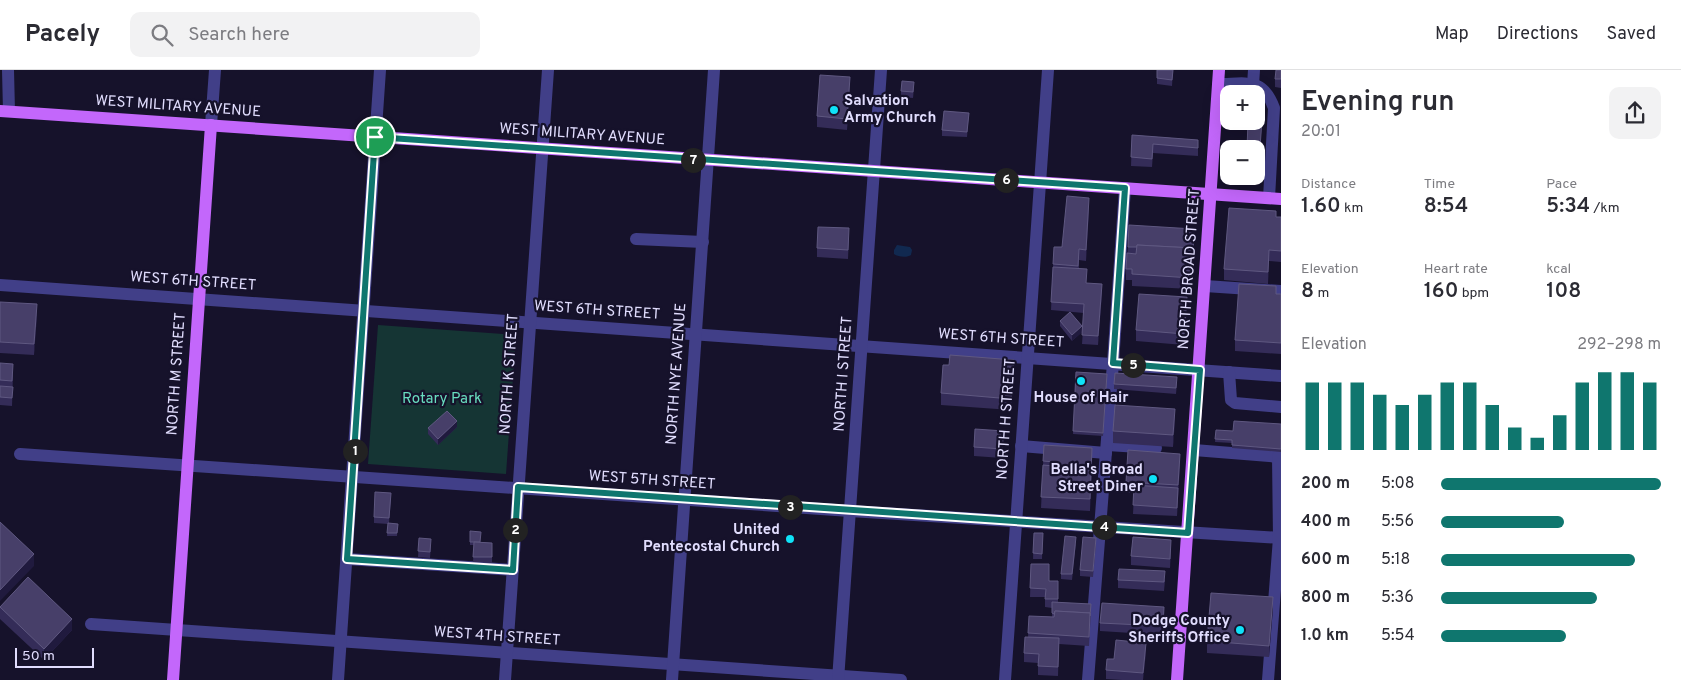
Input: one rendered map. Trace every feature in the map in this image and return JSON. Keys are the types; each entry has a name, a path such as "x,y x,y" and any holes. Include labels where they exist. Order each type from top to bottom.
{"main road":[{"name":"NORTH BROAD STREET","path":"1177,680 1200,370 1219,70"},
{"name":"WEST MILITARY AVENUE","path":"4,111 1275,199"},
{"name":"NORTH M STREET","path":"173,680 198,299 212,125"}],"street":[{"path":"4,111 8,70"},
{"name":"NORTH M STREET","path":"212,125 215,70"},
{"path":"338,680 365,310 380,70"},
{"name":"NORTH K STREET","path":"505,680 548,70"},
{"name":"NORTH NYE AVENUE","path":"672,680 714,70"},
{"name":"NORTH I STREET","path":"838,678 881,70"},
{"name":"NORTH H STREET","path":"1005,680 1048,70"},
{"path":"1218,84 1253,85 1254,70"},
{"path":"1265,90 1270,95 1274,108 1275,199"},
{"path":"1088,680 1125,188"},
{"path":"636,239 703,242"},
{"name":"WEST 6TH STREET","path":"0,285 1281,376"},
{"path":"1205,286 1281,291"},
{"path":"1229,372 1231,400 1235,403 1281,406"},
{"path":"1021,446 1106,449 1156,448"},
{"path":"1194,450 1280,457 1280,538 1268,680"},
{"name":"WEST 5TH STREET","path":"20,454 685,500 1280,538"},
{"path":"347,559 513,570"},
{"name":"WEST 4TH STREET","path":"91,624 673,664 838,678 902,680"}],"green space":[{"name":"Rotary Park","path":"378,325 516,335 506,474 368,464"}],"water":[{"path":"897,245 910,247 912,250 911,255 902,257 894,254"}],"building":[{"path":"1157,70 1173,70 1172,80 1157,78"},
{"path":"1276,70 1281,70 1281,79 1275,79"},
{"path":"820,75 850,77 847,119 817,116"},
{"path":"902,81 914,82 913,92 901,91"},
{"path":"944,111 969,113 967,132 942,130"},
{"path":"1248,130 1261,130 1261,140 1247,140"},
{"path":"1132,135 1198,140 1198,148 1153,144 1152,159 1131,157"},
{"path":"1067,196 1089,198 1086,250 1079,249 1078,266 1053,264 1054,247 1062,247"},
{"path":"1229,208 1276,211 1276,217 1281,217 1281,251 1269,250 1268,272 1224,269"},
{"path":"1129,225 1194,229 1193,251 1193,248 1137,245 1137,247 1128,247"},
{"path":"818,227 849,228 848,250 817,248"},
{"path":"1137,245 1193,248 1191,278 1132,274 1132,269 1126,269 1127,253 1136,254"},
{"path":"1053,267 1087,269 1086,283 1102,284 1098,336 1082,335 1084,304 1051,302"},
{"path":"1239,284 1276,286 1276,294 1281,294 1281,343 1235,340"},
{"path":"1139,294 1187,297 1184,334 1136,330"},
{"path":"0,302 37,304 34,344 0,342"},
{"path":"1070,312 1082,326 1072,335 1060,321"},
{"path":"950,355 1014,360 1011,399 941,393 943,365 949,365"},
{"path":"0,363 13,364 12,381 0,380"},
{"path":"1076,372 1107,374 1103,433 1073,431"},
{"path":"1115,373 1177,377 1176,388 1114,384"},
{"path":"0,386 13,387 12,398 0,397"},
{"path":"1115,405 1175,409 1173,435 1113,431"},
{"path":"447,411 457,421 438,439 428,428"},
{"path":"1234,421 1281,424 1281,449 1232,445 1232,440 1215,439 1216,430 1233,431"},
{"path":"975,429 1004,431 1002,449 974,447"},
{"path":"1044,445 1092,448 1090,499 1041,497 1043,465 1054,466 1054,462 1043,461"},
{"name":"Bella's Broad Street Diner","path":"1128,450 1180,454 1178,485 1126,482"},
{"path":"1134,485 1178,488 1177,508 1133,505"},
{"path":"375,492 391,493 389,518 374,517"},
{"path":"0,522 34,554 0,590"},
{"path":"388,523 398,524 397,533 387,533"},
{"path":"470,531 481,532 480,542 470,542"},
{"path":"1034,533 1043,533 1042,554 1033,553"},
{"path":"1065,536 1076,537 1072,574 1061,574"},
{"path":"1083,537 1096,538 1093,571 1080,570"},
{"path":"1133,537 1171,540 1170,559 1131,556"},
{"path":"419,538 431,539 430,552 418,551"},
{"path":"474,542 492,543 492,557 473,557"},
{"path":"1031,564 1049,564 1049,581 1058,581 1058,599 1045,599 1046,589 1030,588"},
{"path":"1119,569 1165,571 1164,582 1118,580"},
{"path":"28,577 72,619 44,649 0,607"},
{"name":"Dodge County Sheriffs Office","path":"1211,593 1273,597 1269,646 1207,641"},
{"path":"1052,602 1091,604 1090,616 1090,613 1055,611 1054,614 1052,613"},
{"path":"1102,603 1164,607 1163,626 1100,623"},
{"path":"1055,611 1090,613 1089,637 1028,633 1029,616 1054,617"},
{"path":"1025,637 1059,638 1058,667 1038,666 1039,654 1024,653"},
{"path":"1116,640 1146,643 1143,673 1106,670 1107,659 1114,659"}],"place":[{"name":"Salvation Army Church","path":"834,110"},
{"name":"House of Hair","path":"1081,381"},
{"name":"Bella's Broad Street Diner","path":"1153,479"},
{"name":"United Pentecostal Church","path":"790,539"},
{"name":"Dodge County Sheriffs Office","path":"1240,630"}],"route":[{"path":"375,137 1125,188 1113,363 1200,370 1188,533 518,487 513,570 347,559 375,137"}]}
